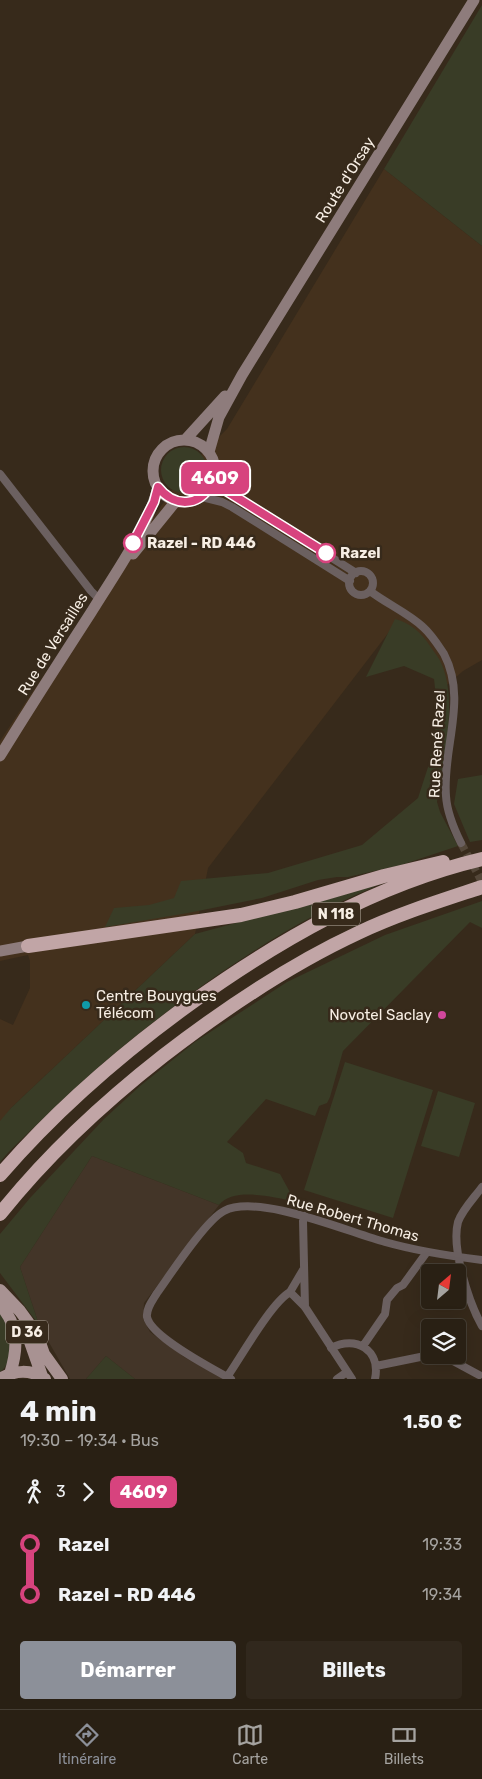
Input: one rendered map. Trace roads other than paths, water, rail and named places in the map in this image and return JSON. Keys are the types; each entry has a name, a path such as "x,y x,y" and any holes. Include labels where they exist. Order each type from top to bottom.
{"highway":[{"path":"26,947 86,936 151,929 241,915 295,902 384,876 459,858 480,860"},
{"name":"N 118","path":"0,1175 54,1118 119,1059 238,970 295,935 371,897 425,876 480,860"},
{"name":"N 118","path":"0,1214 42,1166 104,1106 180,1043 252,991 358,933 422,906 482,887"}],"main road":[{"name":"Route d'Orsay","path":"209,452 219,417 242,375 474,0"},
{"name":"Route d'Orsay","path":"185,440 242,375"},
{"path":"185,440 202,446 209,452 214,464 214,478 208,492 202,497 186,502 176,501 169,498 158,487 153,471 157,456 169,444 185,440"},
{"name":"Rue de Versailles","path":"0,756 115,574 148,515 158,487"},
{"name":"Rue de Versailles","path":"115,574 176,501"},
{"path":"0,951 26,947"},
{"path":"1,1291 28,1322 38,1337 44,1354 62,1379"},
{"name":"D 36","path":"1,1291 24,1326 44,1378"},
{"name":"D 36","path":"0,1305 10,1317 16,1335 15,1360 5,1376"},
{"path":"5,1376 26,1372 44,1378"}],"street":[{"path":"0,474 99,599"},
{"path":"214,478 228,492 356,573 365,572 371,576 373,584 370,591"},
{"name":"Rue René Razel","path":"202,497 222,502 232,507 350,581 352,590 356,594 370,591 423,627 438,644 448,664 454,683 455,700 445,780 447,805 461,843"},
{"path":"350,581 356,573"},
{"path":"482,1187 459,1220 457,1230 458,1257 467,1290 482,1326"},
{"name":"Rue Robert Thomas","path":"229,1378 186,1354 160,1334 150,1323 147,1311 168,1278 205,1229 224,1210 246,1207 268,1209 304,1216 384,1242 426,1252 482,1260"},
{"path":"304,1216 303,1270 305,1307"},
{"path":"363,1346 385,1314 387,1300 397,1288 403,1285 426,1252"},
{"path":"229,1378 274,1308 290,1292 303,1270"},
{"path":"290,1292 305,1307 350,1376 337,1379"},
{"path":"331,1348 340,1343 349,1342 363,1346 374,1359 376,1366 375,1379"},
{"path":"376,1366 421,1357"},
{"path":"460,1364 479,1374"}],"tunnel":[{"path":"461,843 482,882"}],"place":[{"name":"Razel - RD 446","path":"133,543"},
{"name":"Razel","path":"326,553"},
{"name":"Centre Bouygues Télécom","path":"86,1005"},
{"name":"Novotel Saclay","path":"442,1015"}]}
